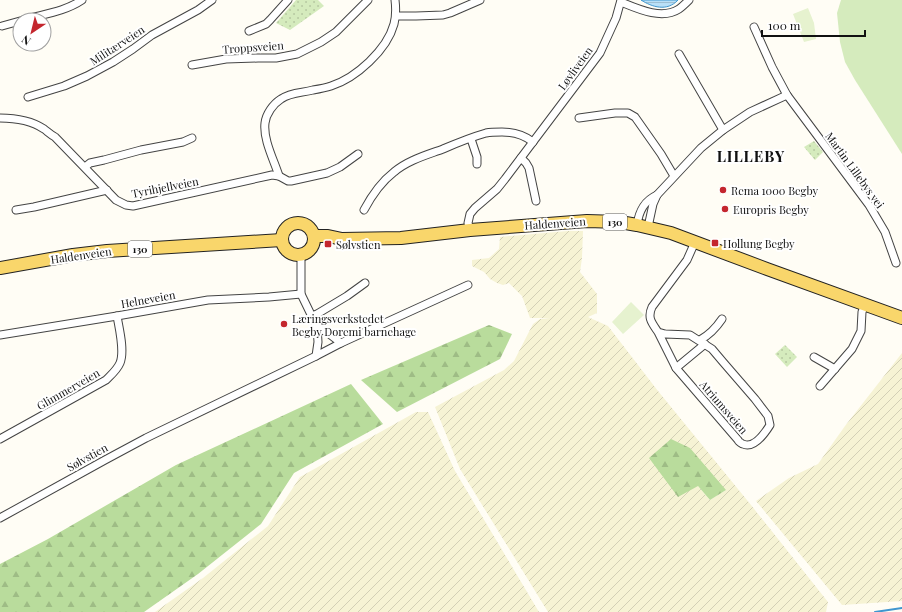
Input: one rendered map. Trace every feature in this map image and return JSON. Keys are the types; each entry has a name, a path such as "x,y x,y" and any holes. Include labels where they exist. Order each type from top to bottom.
{"main road":[{"name":"Haldenveien","path":"314,236 328,236 342,239 401,238 470,230 587,221 620,222 670,233 902,318"},
{"path":"300,223 306,225 314,236 314,242 311,248 301,255 290,253 283,245 282,240 285,230 294,224 300,223"},
{"name":"Haldenveien","path":"0,268 73,255 107,251 282,240"}],"street":[{"path":"52,13 72,6 82,0"},
{"name":"Militærveien","path":"28,97 64,86 87,76 113,62 134,49 152,35 198,10 212,0"},
{"path":"249,31 266,24 288,0"},
{"name":"Troppsveien","path":"192,66 226,59 276,58 297,54 322,42 336,32 368,0"},
{"path":"280,176 265,137 265,122 271,108 288,95 332,86 358,71 386,43 392,31 396,16 395,0"},
{"path":"396,16 450,13 480,0"},
{"path":"621,1 637,9 663,14 678,9 689,0"},
{"name":"Løvliveien","path":"470,230 468,223 470,214 497,189 600,53 616,18 621,1"},
{"path":"2,26 12,23"},
{"name":"Martin Lillebys vei","path":"754,27 772,67 787,95 869,205 885,232 896,261 902,255"},
{"path":"679,54 723,130"},
{"path":"643,226 657,195 701,148 723,130 750,112 787,95"},
{"path":"579,118 615,113 628,114 635,117 661,154 674,176"},
{"name":"Tyrihjellveien","path":"0,118 28,122 43,128 55,137 116,200 126,205 133,206 272,175 280,176 291,181 326,173 340,167 358,154"},
{"path":"364,210 381,183 394,171 416,159 488,133 503,132 521,135 533,142"},
{"path":"85,167 90,163 141,150 182,142 192,138"},
{"path":"470,139 477,157 477,164"},
{"path":"521,158 529,168 536,201"},
{"path":"16,210 54,203 107,190"},
{"path":"643,226 639,214 649,198 657,195"},
{"name":"Atriumsveien","path":"658,332 665,334 690,335 712,349 768,416 770,425 759,440 748,445 743,444 738,440 676,368 650,319 652,307 687,260 695,242"},
{"path":"301,255 301,294 317,327 318,342 316,356"},
{"path":"312,316 347,296 365,283"},
{"name":"Sølvstien","path":"0,518 146,438 341,343 468,285"},
{"name":"Helneveien","path":"0,334 208,300 301,294"},
{"path":"820,386 852,349 861,331 862,312 865,304"},
{"name":"Glimmerveien","path":"0,439 106,380 120,363 121,340 117,316"},
{"path":"676,368 717,327 722,319"},
{"path":"317,327 341,343"},
{"path":"814,357 835,369"}],"shaded area":[{"path":"583,231 580,272 597,294 597,313 588,317 608,326 658,391 828,602 826,612 548,612 460,469 435,407 504,370 514,361 533,324 540,319 550,318 530,318 522,296 509,283 503,285 497,283 490,279 484,272 472,266 472,260 489,258 499,249 500,237","holes":["698,486 726,490 710,500"]},
{"path":"902,353 902,601 842,605 756,501 789,478 818,464 845,426"},
{"path":"416,412 428,412 455,471 539,612 155,612 203,578 268,526 300,477"}],"green space":[{"path":"296,0 318,0 324,6 290,30 276,23"},
{"path":"841,0 902,0 902,154 845,62 840,42 837,13"},
{"path":"808,8 814,23 816,39 804,42 793,14"},
{"path":"814,141 823,152 815,160 804,147"},
{"path":"631,302 644,315 623,334 612,322"},
{"path":"489,325 512,334 500,359 397,412 361,380"},
{"path":"785,345 797,357 787,367 775,354"},
{"path":"351,384 383,424 294,473 261,524 198,574 144,612 0,612 0,564 48,539 176,465"},
{"path":"671,439 690,448 726,490 710,500 698,486 678,497 649,458"}],"water":[{"path":"641,0 678,0 669,6 660,7 650,5"}],"waterway":[{"path":"875,612 902,608"}],"place":[{"name":"Rema 1000 Begby","path":"723,190"},
{"name":"Europris Begby","path":"725,209"},
{"name":"Hollung Begby","path":"715,243"},
{"name":"Sølvstien","path":"328,244"},
{"name":"Læringsverkstedet Begby Doremi barnehage","path":"284,324"}],"district":[{"name":"LILLEBY","path":"751,156"}]}
